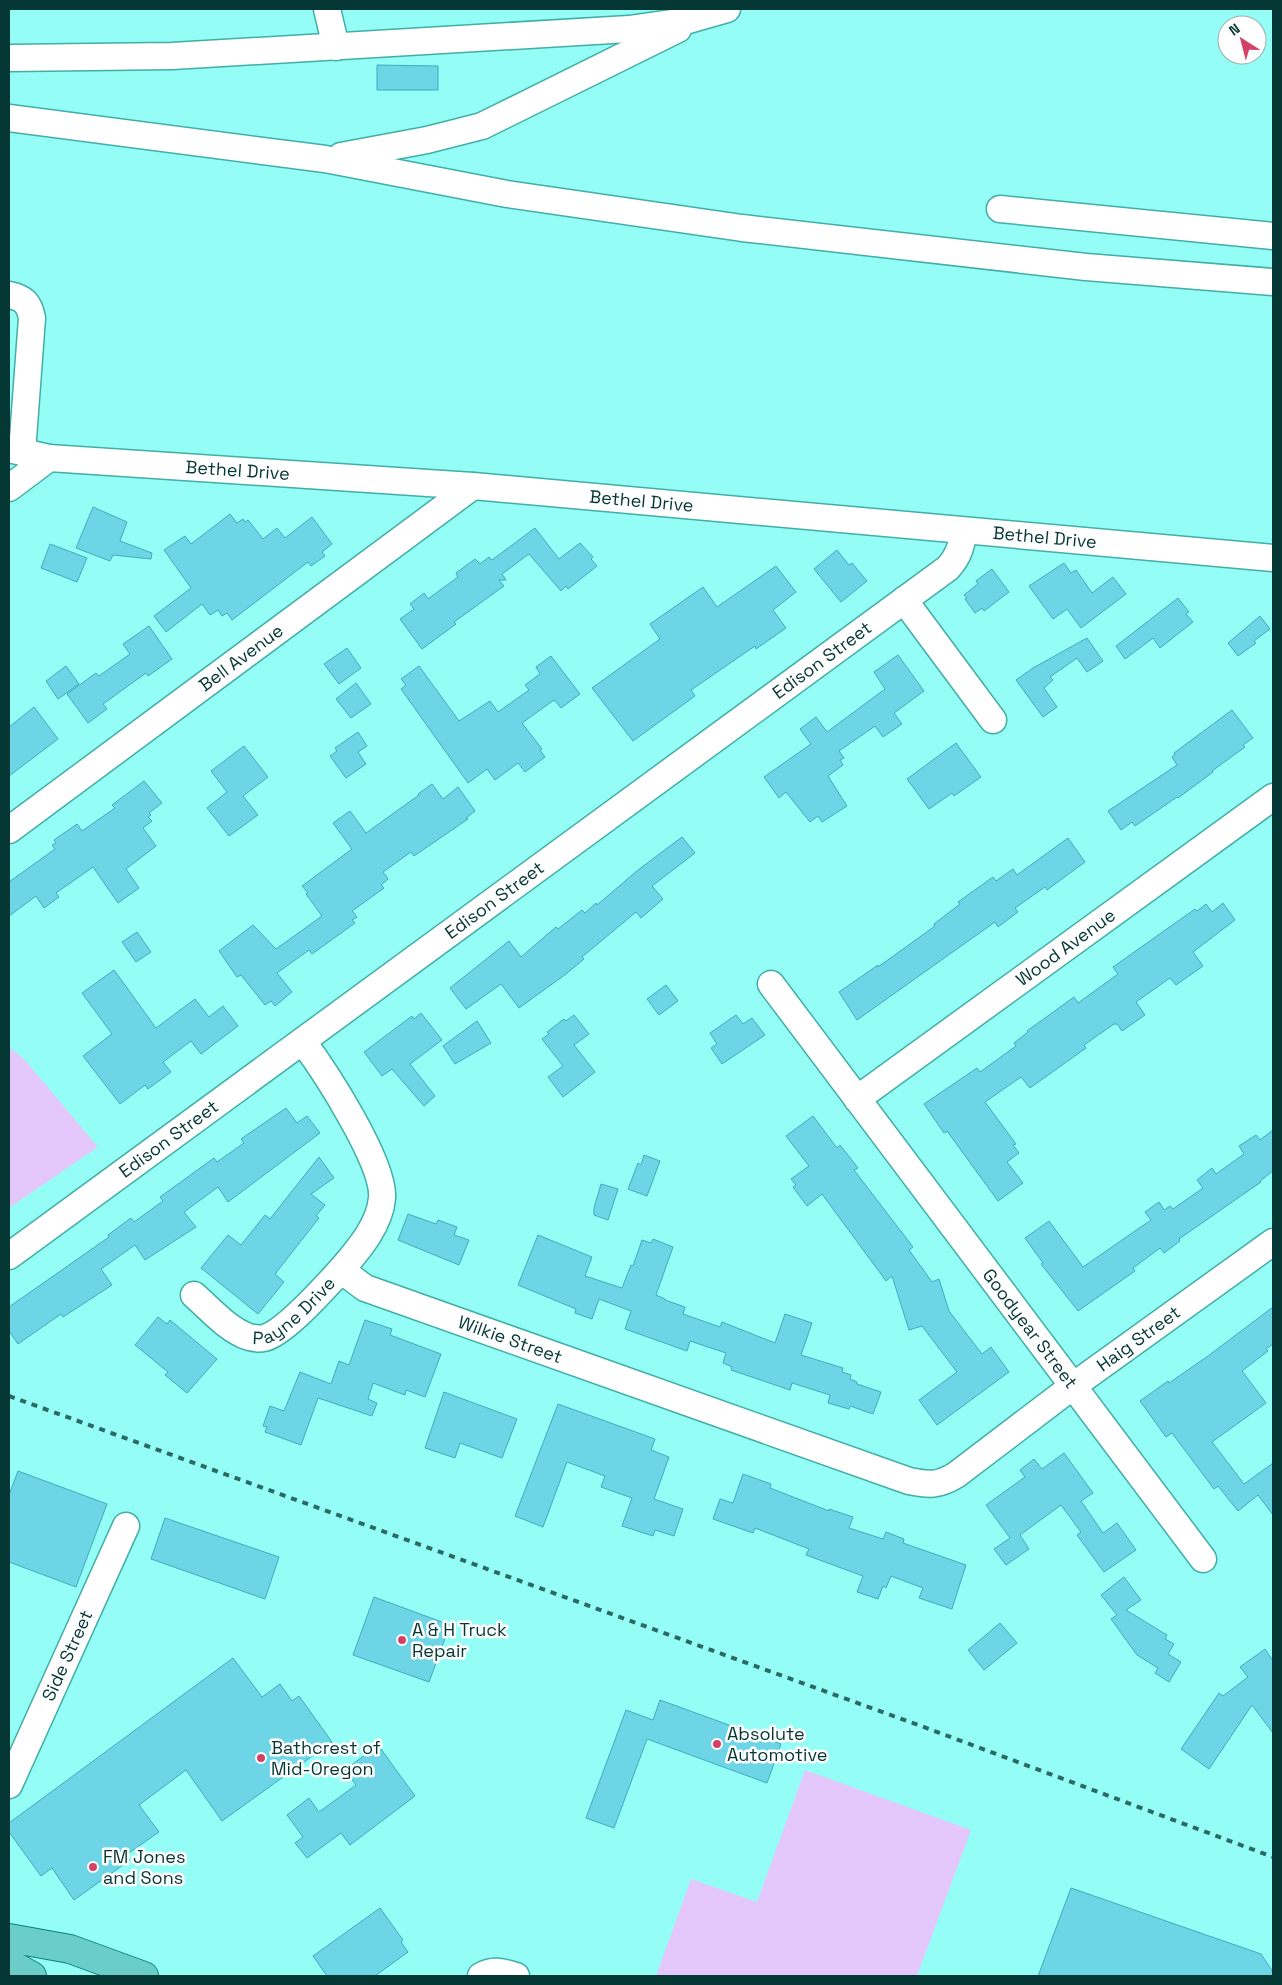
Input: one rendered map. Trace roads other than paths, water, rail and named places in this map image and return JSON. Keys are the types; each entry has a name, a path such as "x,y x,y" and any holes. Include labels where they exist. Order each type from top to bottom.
{"main road":[{"path":"9,1938 70,1949 144,1976"},
{"path":"9,1963 32,1976"}],"street":[{"path":"327,9 336,47"},
{"path":"9,58 172,56 629,29 685,21 718,12"},
{"path":"325,159 427,140 482,126 718,12"},
{"path":"9,118 325,159 507,194 742,228 1086,267 1273,282"},
{"path":"1000,209 1273,236"},
{"path":"9,295 26,300 32,318 16,451"},
{"name":"Bethel Drive","path":"16,451 49,458 473,486 1273,558"},
{"path":"9,488 49,458"},
{"name":"Bell Avenue","path":"9,830 473,486"},
{"name":"Edison Street","path":"9,1256 948,568 957,559 964,531"},
{"path":"904,600 994,720"},
{"name":"Wood Avenue","path":"857,1099 1273,797"},
{"name":"Goodyear Street","path":"771,984 1203,1559"},
{"path":"303,1042 320,1064 361,1135 372,1161 382,1196 381,1208 371,1230 341,1270"},
{"name":"Haig Street","path":"930,1485 946,1481 956,1475 1073,1386 1273,1242"},
{"name":"Payne Drive","path":"194,1295 232,1328 248,1336 263,1339 280,1330 307,1306 341,1270"},
{"name":"Wilkie Street","path":"341,1270 365,1288 909,1481 930,1485"},
{"name":"Side Street","path":"9,1784 126,1526"},
{"path":"481,1976 495,1971 516,1976"}],"railway":[{"path":"9,1396 921,1726 1273,1857"}],"place":[{"name":"A & H Truck Repair","path":"402,1640"},
{"name":"Absolute Automotive","path":"717,1744"},
{"name":"Bathcrest of Mid-Oregon","path":"261,1758"},
{"name":"FM Jones and Sons","path":"93,1867"}]}
